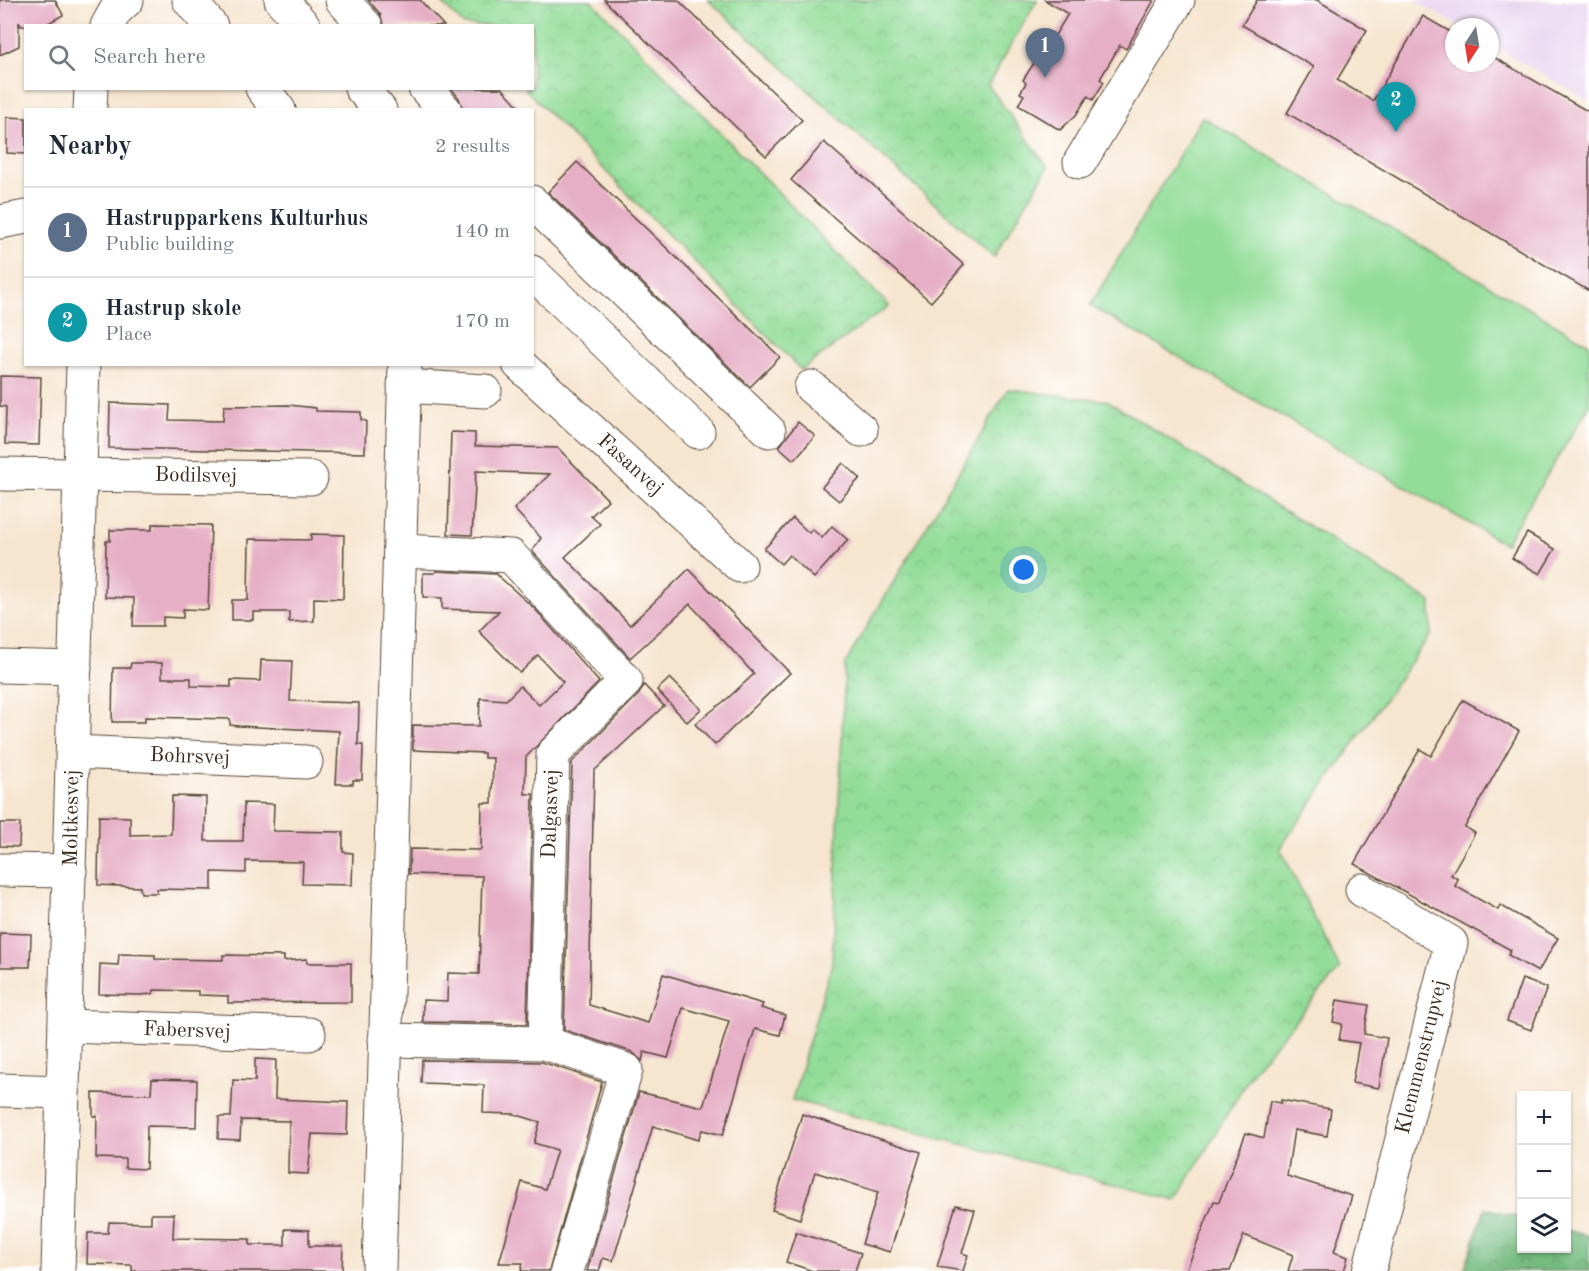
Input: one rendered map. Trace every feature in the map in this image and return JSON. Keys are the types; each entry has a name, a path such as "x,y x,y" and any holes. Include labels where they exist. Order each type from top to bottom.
{"street":[{"path":"108,24 116,10 127,0"},
{"path":"189,0 209,24"},
{"path":"281,0 302,24"},
{"path":"342,0 364,24"},
{"path":"1080,162 1178,0"},
{"path":"90,108 91,90"},
{"path":"264,90 277,108"},
{"path":"363,90 378,108"},
{"path":"427,90 443,108"},
{"path":"534,204 769,431"},
{"path":"0,222 24,217"},
{"path":"534,274 698,432"},
{"name":"Moltkesvej","path":"58,1271 83,366"},
{"name":"Fasanvej","path":"521,366 740,566"},
{"path":"379,1271 401,550 404,375 485,391"},
{"path":"811,387 861,430"},
{"name":"Bodilsvej","path":"0,474 311,478"},
{"name":"Dalgasvej","path":"401,550 510,556 626,681 553,754 545,1043"},
{"path":"0,666 75,668"},
{"name":"Bohrsvej","path":"73,752 306,762"},
{"path":"0,870 70,871"},
{"name":"Klemmenstrupvej","path":"1362,891 1451,943 1369,1271"},
{"name":"Fabersvej","path":"65,1026 309,1034"},
{"path":"385,1040 545,1043 626,1070 567,1271"},
{"path":"0,1090 63,1092"}],"shaded area":[{"path":"1414,0 1589,1 1589,101 1499,49 1499,18 1445,18"}],"green space":[{"path":"439,0 591,0 889,306 801,370 526,90 534,90 534,24 463,24"},
{"path":"708,0 1037,0 988,85 1048,167 994,257"},
{"path":"1202,117 1589,344 1589,406 1505,544 1090,306"},
{"path":"1008,389 1108,401 1431,602 1431,634 1280,848 1340,969 1254,1069 1176,1200 792,1100 832,963 845,664"},
{"path":"1485,1208 1517,1217 1517,1253 1571,1253 1571,1231 1589,1236 1589,1271 1464,1271"}],"building":[{"path":"0,0 55,0 63,15 47,24 21,26 19,22 19,46 0,55"},
{"path":"368,0 420,0 442,24 383,24 380,14"},
{"path":"604,0 678,0 802,120 766,156"},
{"path":"1045,0 1154,0 1126,49 1120,45 1100,79 1104,82 1093,100 1088,96 1076,115 1060,130 1018,105 1024,95 1020,93 1026,83 1023,80 1034,63 1037,65 1068,14"},
{"path":"1257,0 1317,0 1367,30 1337,80 1373,101 1423,16 1445,29 1445,72 1499,72 1499,60 1589,112 1589,291 1287,113 1314,67 1242,25"},
{"path":"453,90 504,90 520,108 462,108 459,98"},
{"path":"7,117 24,118 24,154 7,153"},
{"path":"824,142 964,265 931,302 791,180"},
{"path":"577,162 780,357 750,387 548,192"},
{"path":"0,376 41,377 39,445 5,444 6,407 0,406"},
{"path":"110,403 170,405 169,420 223,421 224,406 288,405 316,408 316,411 361,412 361,420 366,421 365,453 109,448"},
{"path":"798,422 815,436 794,460 779,447"},
{"path":"451,432 475,433 475,446 558,448 608,500 591,516 600,524 565,557 630,625 689,569 790,673 715,745 695,724 754,674 690,604 630,658 532,551 541,538 514,509 550,474 476,471 472,535 448,534"},
{"path":"843,463 860,478 839,501 822,487"},
{"path":"793,518 809,533 812,529 822,538 832,526 848,540 814,578 789,555 781,564 764,549"},
{"path":"152,524 211,525 208,610 183,609 183,618 163,617 163,626 133,626 134,598 105,597 106,541 110,541 110,530 152,530"},
{"path":"1527,533 1555,549 1540,574 1512,558"},
{"path":"311,534 344,535 343,599 314,598 314,621 289,622 289,612 253,612 253,620 232,620 232,600 248,600 249,539 311,540"},
{"path":"436,571 496,574 534,608 599,682 526,757 525,794 533,794 527,1024 423,1022 423,1000 447,1001 448,973 479,974 482,876 409,874 410,849 481,850 482,803 492,803 493,758 484,758 484,753 413,750 413,725 479,726 480,698 506,700 520,686 539,705 563,682 538,655 520,673 479,631 499,611 442,609 442,598 423,597 423,573 435,573"},
{"path":"261,660 292,661 290,701 359,703 358,745 363,745 362,780 353,780 353,784 336,784 339,731 239,726 230,725 230,719 145,717 145,722 112,722 113,668 130,668 131,663 162,663 162,678 191,678 191,686 231,687 231,680 260,681"},
{"path":"670,678 701,709 687,722 657,690"},
{"path":"644,685 664,706 594,771 589,1005 648,1023 663,974 763,1004 761,1008 785,1015 780,1035 755,1029 723,1135 702,1130 698,1140 653,1126 613,1261 603,1258 599,1271 587,1271 639,1092 703,1107 729,1021 683,1008 668,1058 644,1052 642,1061 632,1052 564,1030 572,762 639,694"},
{"path":"1463,700 1519,731 1465,827 1475,833 1451,875 1458,879 1455,886 1498,910 1500,905 1558,938 1538,972 1508,955 1511,950 1354,864 1420,749 1431,756"},
{"path":"172,796 206,797 205,841 243,841 244,803 274,804 273,831 343,832 343,852 353,853 352,885 302,884 303,862 246,861 246,873 212,872 212,890 157,889 157,893 141,893 140,887 98,885 99,816 130,817 130,835 171,834"},
{"path":"0,823 20,823 19,847 0,846"},
{"path":"0,933 31,934 30,967 0,967"},
{"path":"119,954 155,955 155,959 223,960 223,955 284,956 284,961 307,959 307,963 351,963 351,1002 228,1003 228,996 198,995 198,991 154,990 153,994 140,995 99,994 100,964 118,965"},
{"path":"1522,979 1547,988 1531,1030 1507,1021"},
{"path":"1337,1000 1369,1005 1364,1034 1387,1038 1379,1088 1352,1083 1359,1043 1339,1040 1342,1024 1333,1022"},
{"path":"255,1059 276,1060 275,1099 348,1102 347,1135 312,1134 308,1174 288,1173 289,1121 241,1120 240,1140 218,1139 219,1117 231,1117 233,1080 255,1081"},
{"path":"422,1060 542,1062 602,1082 549,1271 521,1271 523,1263 499,1263 522,1182 545,1189 557,1150 534,1143 540,1122 514,1114 483,1113 484,1085 421,1083"},
{"path":"152,1079 197,1080 196,1127 147,1126 146,1169 125,1168 125,1159 96,1158 97,1116 93,1116 93,1093 151,1094"},
{"path":"1281,1100 1331,1109 1327,1136 1294,1130 1287,1176 1352,1196 1334,1252 1348,1257 1344,1271 1288,1271 1293,1255 1244,1235 1230,1271 1186,1271 1214,1201 1219,1202 1246,1133 1264,1138 1270,1101 1281,1103"},
{"path":"802,1114 921,1152 890,1252 862,1244 878,1192 815,1172 800,1219 772,1210"},
{"path":"956,1205 975,1210 962,1253 968,1255 963,1271 937,1267"},
{"path":"151,1214 174,1214 173,1238 250,1239 250,1245 285,1245 285,1229 309,1230 309,1246 343,1246 342,1271 132,1271 132,1265 87,1264 88,1233 108,1233 109,1222 151,1223"},
{"path":"796,1232 861,1253 855,1271 813,1271 786,1262"}],"place":[{"name":"Hastrupparkens Kulturhus","path":"1045,78"},
{"name":"Hastrup skole","path":"1396,132"}]}
